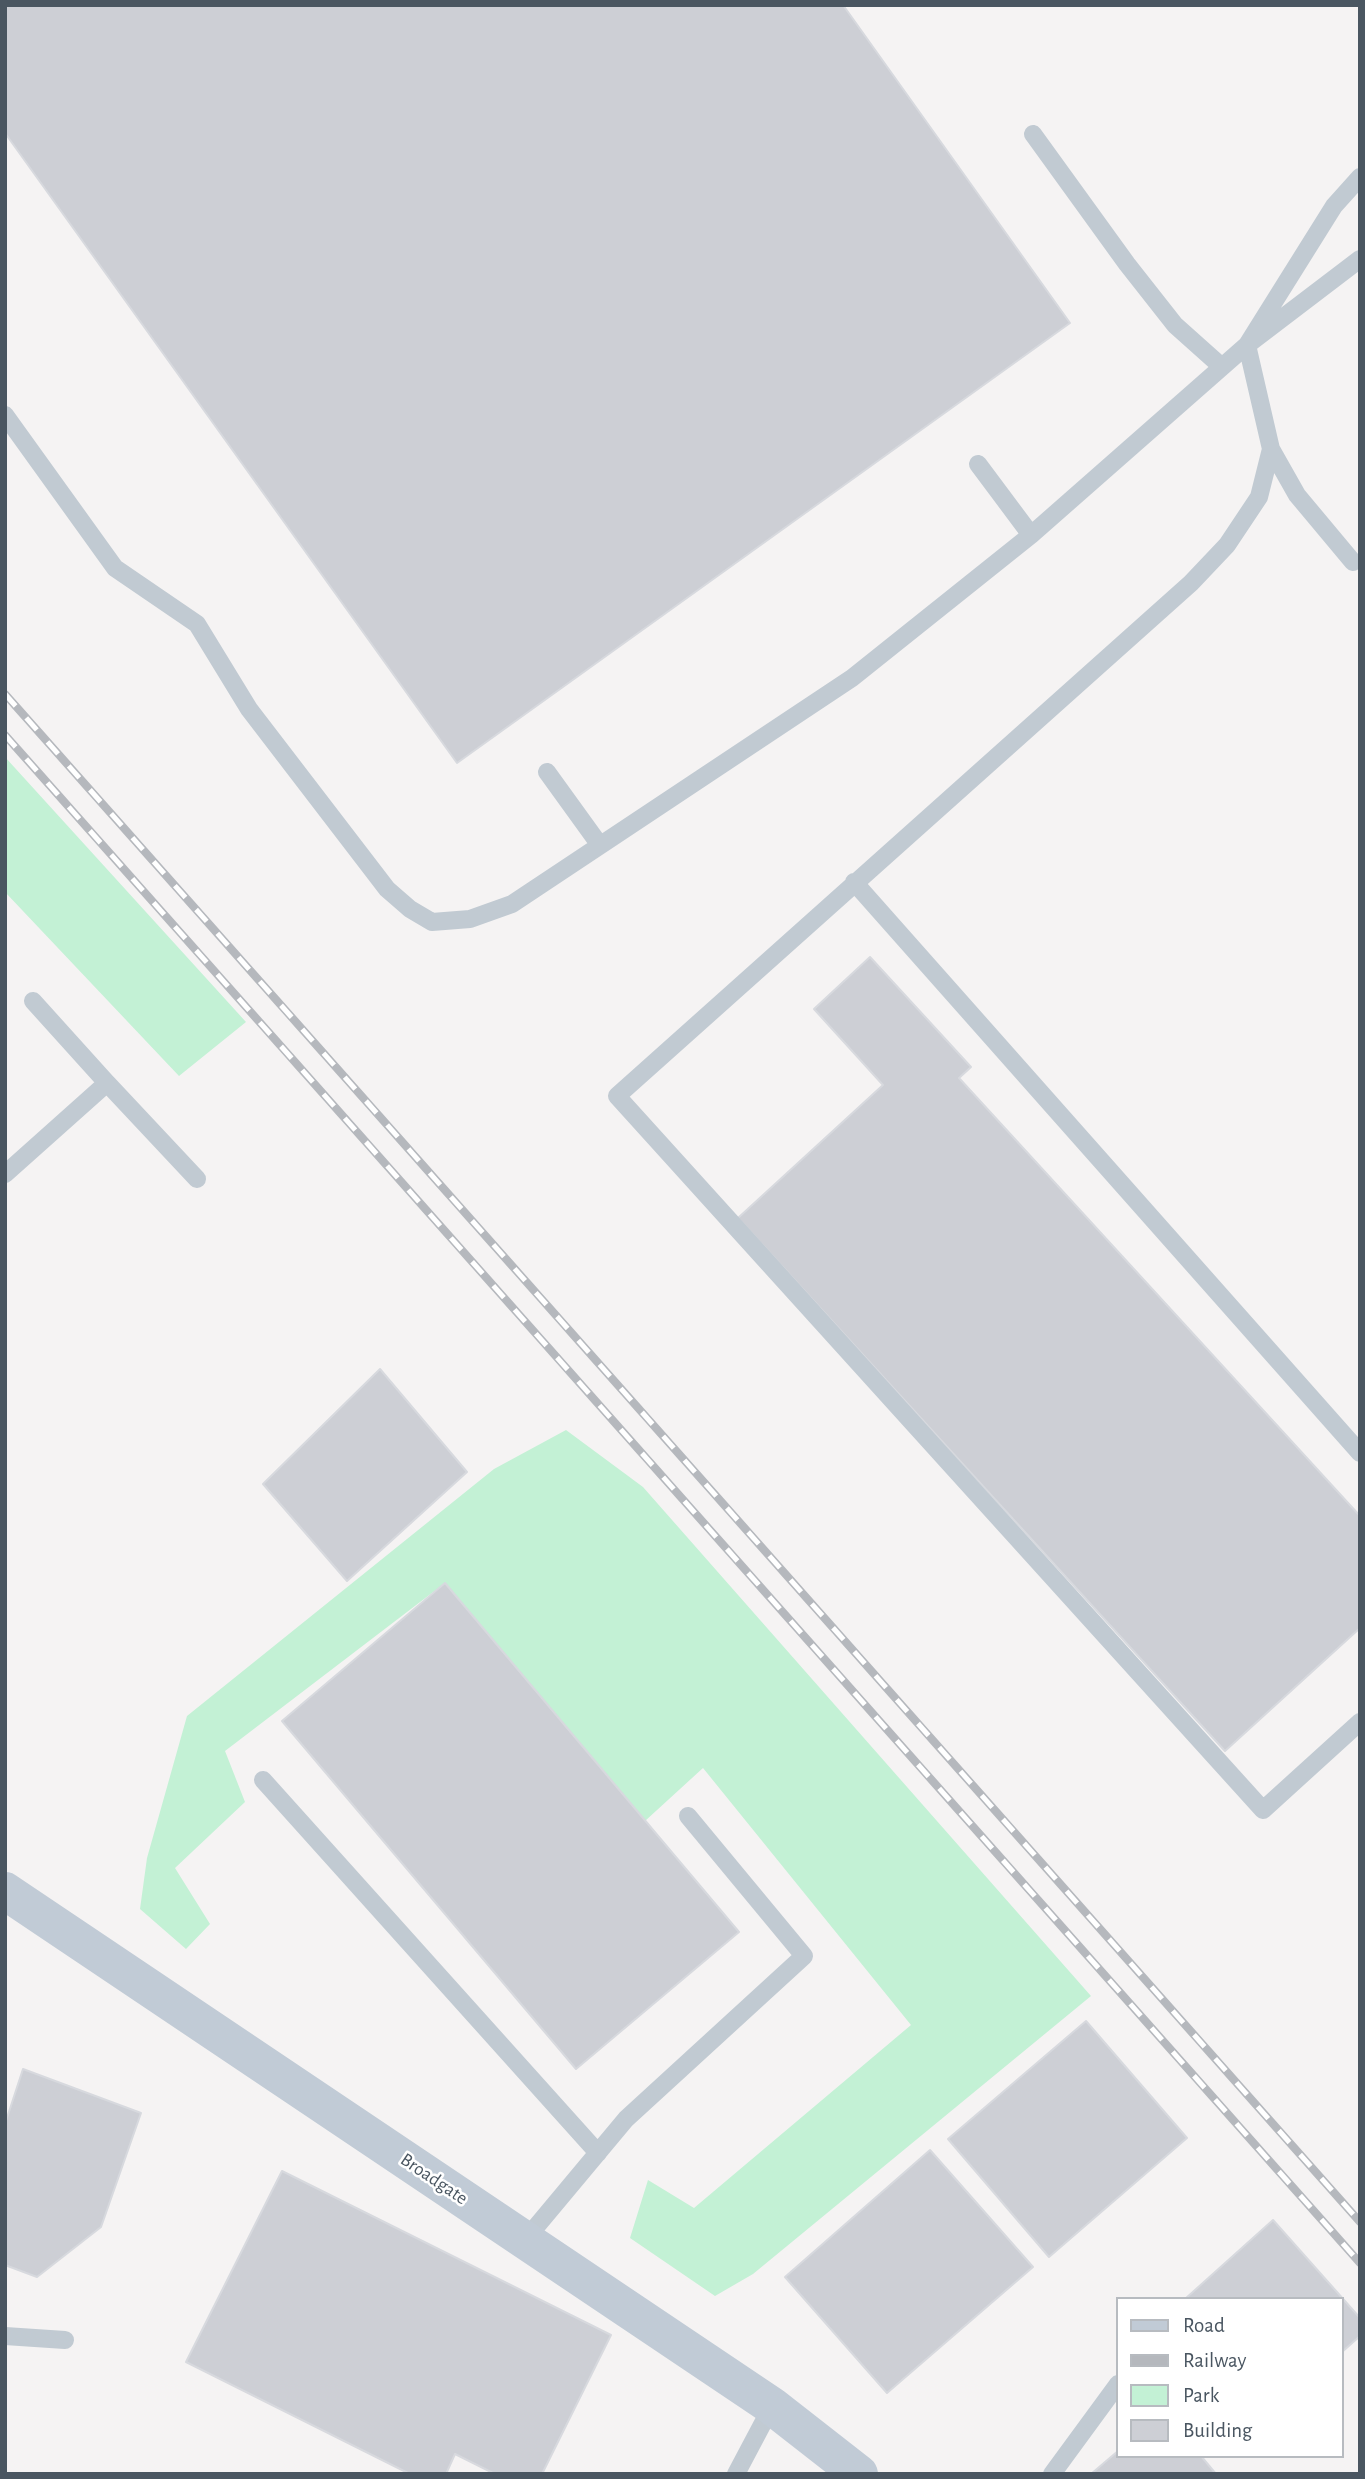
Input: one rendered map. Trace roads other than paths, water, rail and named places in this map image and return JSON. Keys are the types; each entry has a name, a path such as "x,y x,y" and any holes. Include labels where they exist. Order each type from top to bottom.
{"street":[{"name":"Broadgate","path":"5,1891 772,2406 859,2474"}],"lane":[{"path":"1033,134 1175,326 1222,367"},
{"path":"1353,562 1297,495 1271,449 1247,345 1334,206 1358,182"},
{"path":"5,415 115,568 197,624 249,709 387,889 410,909 432,922 470,919 512,904 852,678 1031,535 1247,345 1360,259"},
{"path":"1271,449 1259,497 1227,545 1191,583 617,1096 1263,1810 1360,1722"},
{"path":"978,464 1031,535"},
{"path":"547,772 599,844"},
{"path":"854,882 1360,1453"},
{"path":"33,1001 197,1179"},
{"path":"5,1174 107,1083"},
{"path":"263,1780 598,2153"},
{"path":"525,2240 626,2119 804,1955 688,1816"},
{"path":"5,2336 65,2340"},
{"path":"1052,2474 1116,2387"},
{"path":"736,2474 772,2406"}],"railway":[{"path":"5,694 1360,2222"},
{"path":"5,735 1360,2263"}]}
